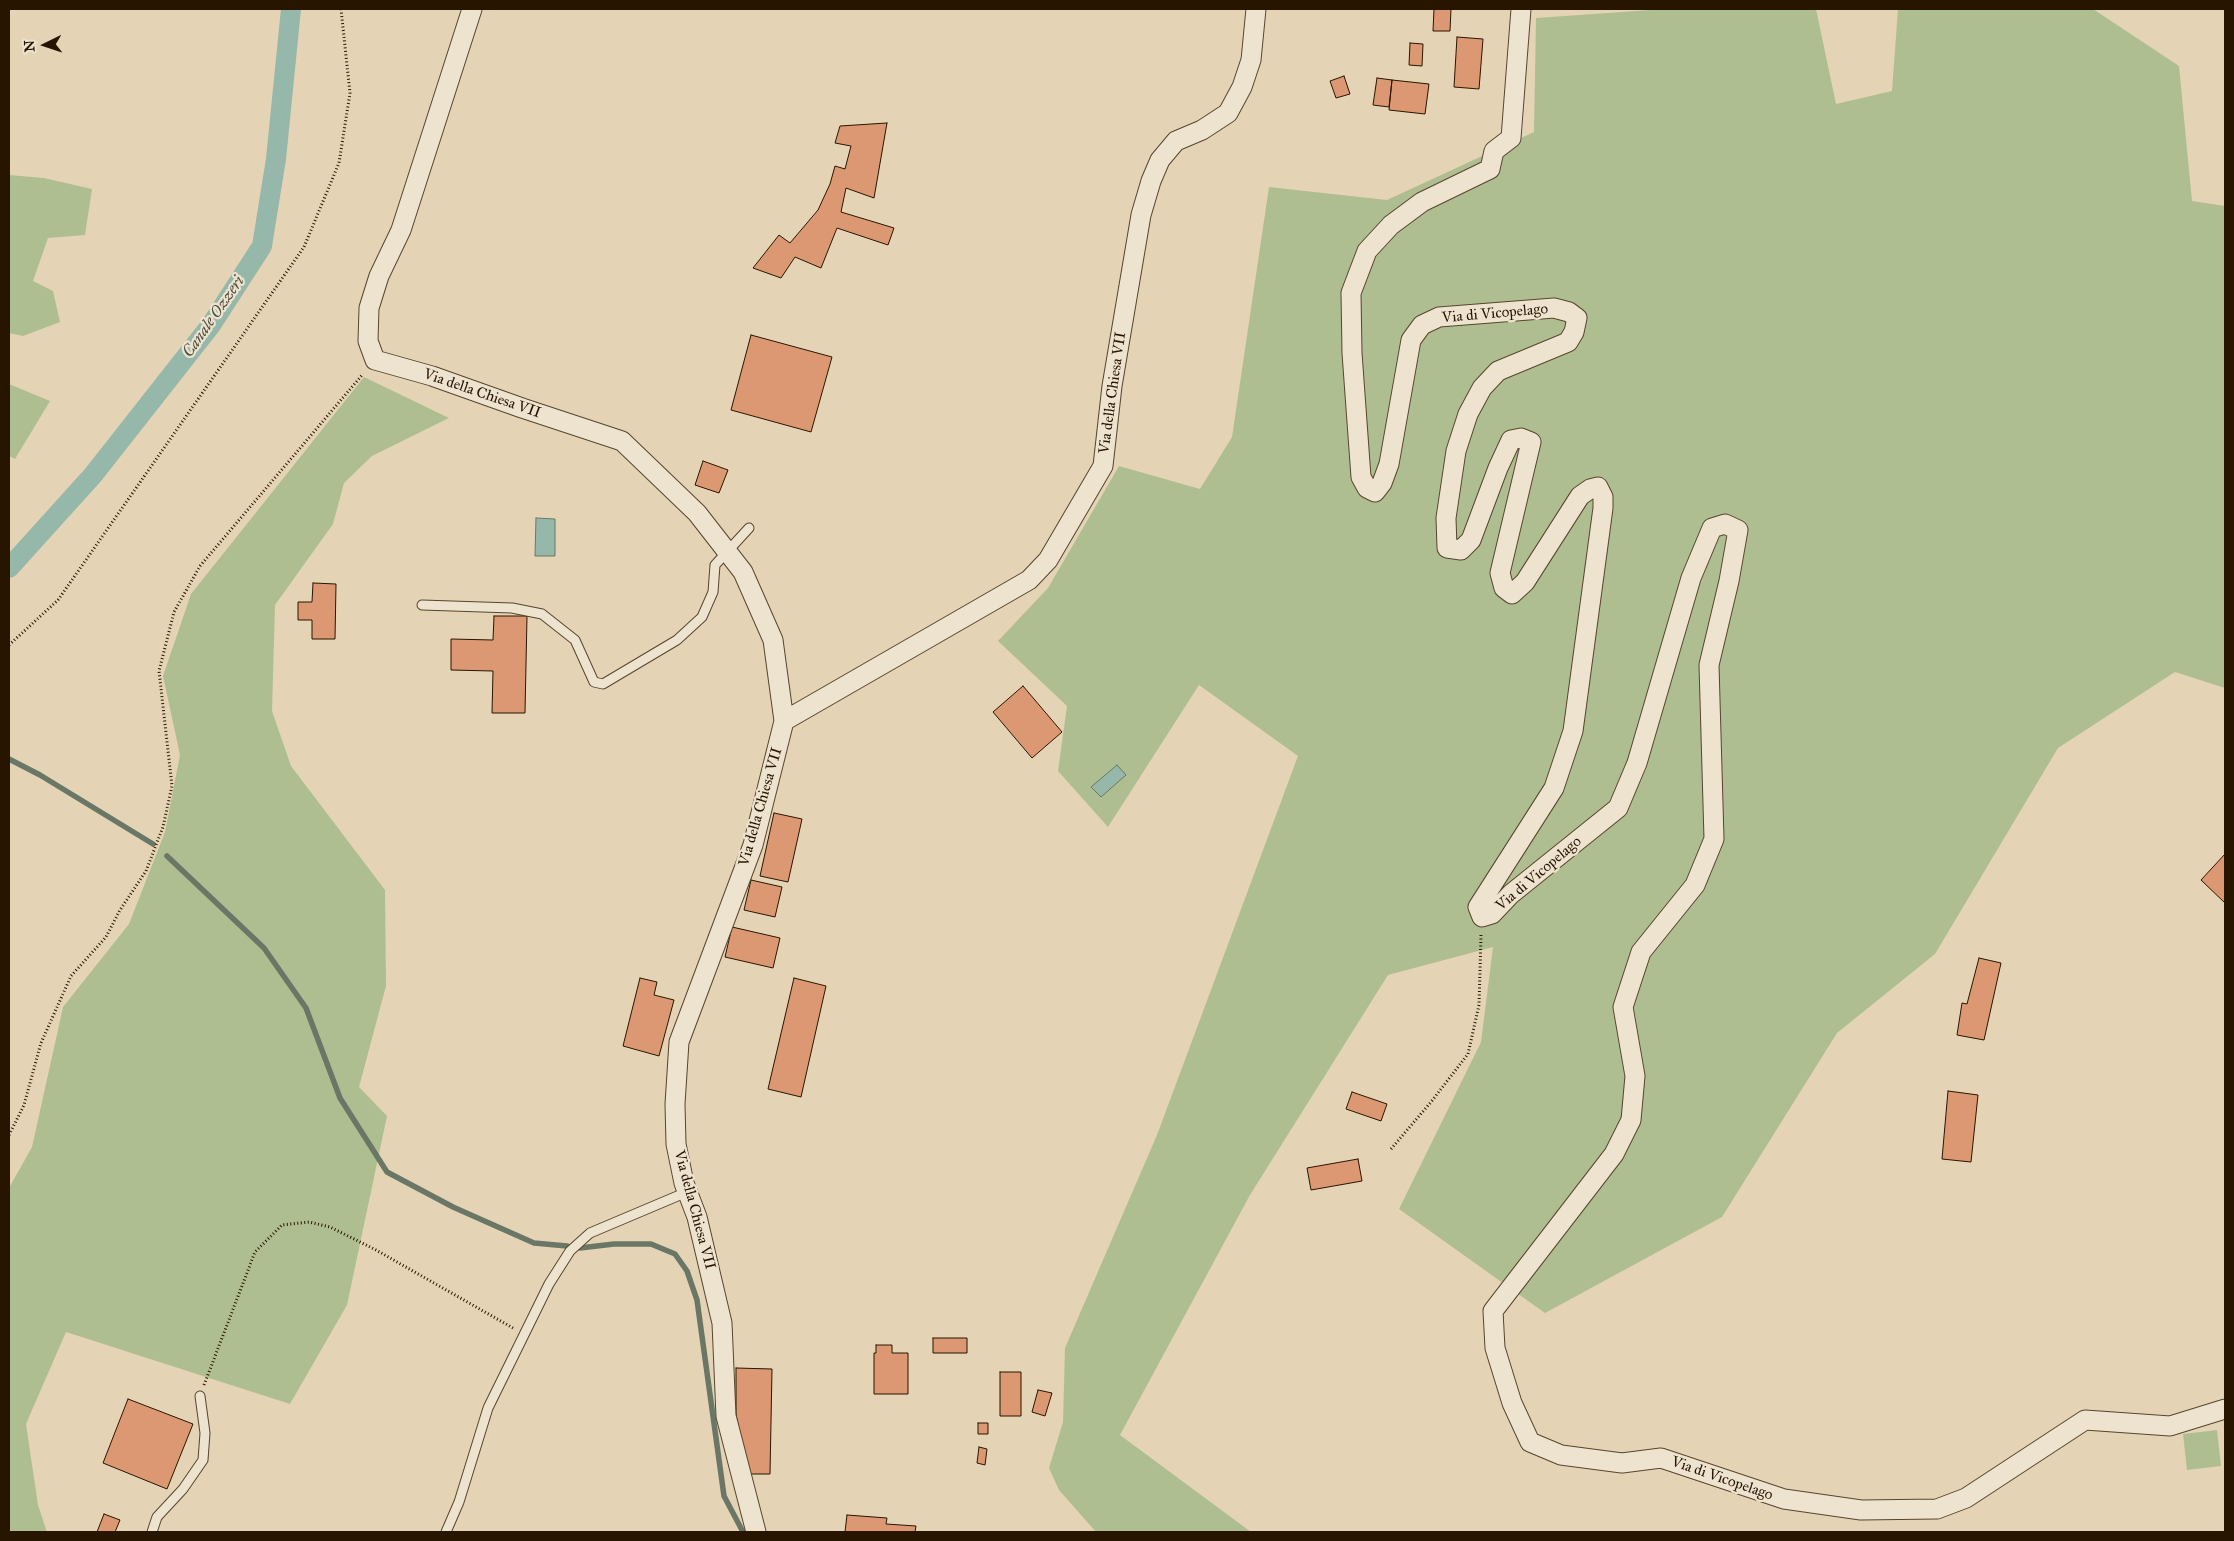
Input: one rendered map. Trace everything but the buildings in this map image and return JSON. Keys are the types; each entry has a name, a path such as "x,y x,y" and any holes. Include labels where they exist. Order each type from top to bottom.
{"street":[{"path":"375,360 368,340 369,308 378,276 401,230 472,9"},
{"name":"Via della Chiesa VII","path":"784,721 1029,580 1048,560 1103,466 1112,386 1141,215 1151,181 1160,160 1176,141 1202,130 1228,113 1242,87 1252,60 1256,9"},
{"name":"Via di Vicopelago","path":"1521,9 1511,138 1494,150 1490,169 1422,202 1391,225 1367,251 1351,293 1352,353 1361,477 1367,488 1375,492 1382,482 1389,464 1411,340 1422,325 1439,317 1554,308 1569,312 1577,318 1574,332 1568,342 1498,370 1482,388 1468,414 1456,451 1446,518 1447,548 1461,550 1471,540 1498,468 1511,440 1521,438 1531,442 1500,573 1504,588 1512,594 1525,582 1580,496 1590,489 1598,487 1603,497 1602,518 1573,731 1554,788 1478,907 1482,917 1492,914 1511,894 1618,808 1637,763 1691,578 1708,536 1712,528 1725,524 1738,530 1729,581 1709,665 1714,839 1695,885 1641,952 1623,1007 1635,1076 1631,1120 1614,1154 1493,1311 1495,1348 1512,1403 1530,1442 1561,1455 1622,1463 1660,1458 1784,1499 1861,1510 1937,1508 1966,1498 2086,1420 2170,1426 2225,1409"},
{"name":"Via della Chiesa VII","path":"375,360 432,376 622,441 697,513 728,553 742,572 773,640 784,721 753,845 679,1042 675,1104 676,1144 687,1192 697,1217 722,1323 726,1416 756,1532"}],"lane":[{"path":"422,605 512,608 542,614 575,640 594,682 603,684 676,640 702,617 713,592 716,565 749,528"},
{"path":"446,1532 459,1502 488,1408 549,1284 570,1251 590,1233 687,1192"},
{"path":"152,1532 158,1516 183,1489 203,1460 205,1433 200,1396"}],"path":[{"path":"9,645 58,600 304,247 339,163 349,102 350,93 341,9"},
{"path":"9,1135 24,1105 41,1043 71,976 106,937 120,910 146,871 163,827 172,786 159,672 174,612 200,566 375,360"},
{"path":"1391,1148 1431,1102 1468,1054 1479,1005 1482,935 1492,914"},
{"path":"200,1396 255,1252 282,1225 309,1222 330,1227 376,1250 524,1334"}],"green space":[{"path":"1665,9 1816,9 1836,104 1892,91 1898,9 2093,9 2179,66 2192,201 2225,206 2225,688 2175,672 2058,748 1935,954 1837,1033 1722,1217 1545,1313 1399,1209 1481,1042 1493,947 1388,975 1250,1195 1120,1435 1251,1532 1096,1532 1059,1490 1049,1468 1063,1422 1065,1348 1157,1135 1298,756 1199,685 1108,827 1058,771 1067,706 998,641 1048,588 1119,466 1200,489 1232,437 1269,187 1387,200 1534,132 1536,18"},
{"path":"9,175 44,178 92,189 85,235 48,238 33,281 53,291 60,322 23,336 9,333"},
{"path":"364,377 449,418 372,456 344,483 333,524 275,605 272,711 291,766 385,890 386,986 359,1087 387,1116 347,1305 290,1404 66,1332 26,1424 38,1505 47,1532 9,1532 9,1188 32,1147 63,1007 129,924 165,832 180,755 163,676 191,594"},
{"path":"9,384 50,401 15,459 9,456"},
{"path":"2217,1430 2221,1466 2187,1470 2183,1434"}],"shaded area":[{"path":"536,518 555,519 555,556 535,556"},
{"path":"1117,765 1126,775 1101,797 1091,787"}],"waterway":[{"name":"Canale Ozzeri","path":"9,568 93,475 211,325 262,246 276,159 291,9"},
{"path":"9,759 40,775 153,844"},
{"path":"167,856 264,948 306,1008 340,1098 387,1172 453,1207 534,1243 567,1246"},
{"path":"580,1248 614,1244 651,1244 675,1254 687,1271 697,1300 724,1496 743,1532"}]}
